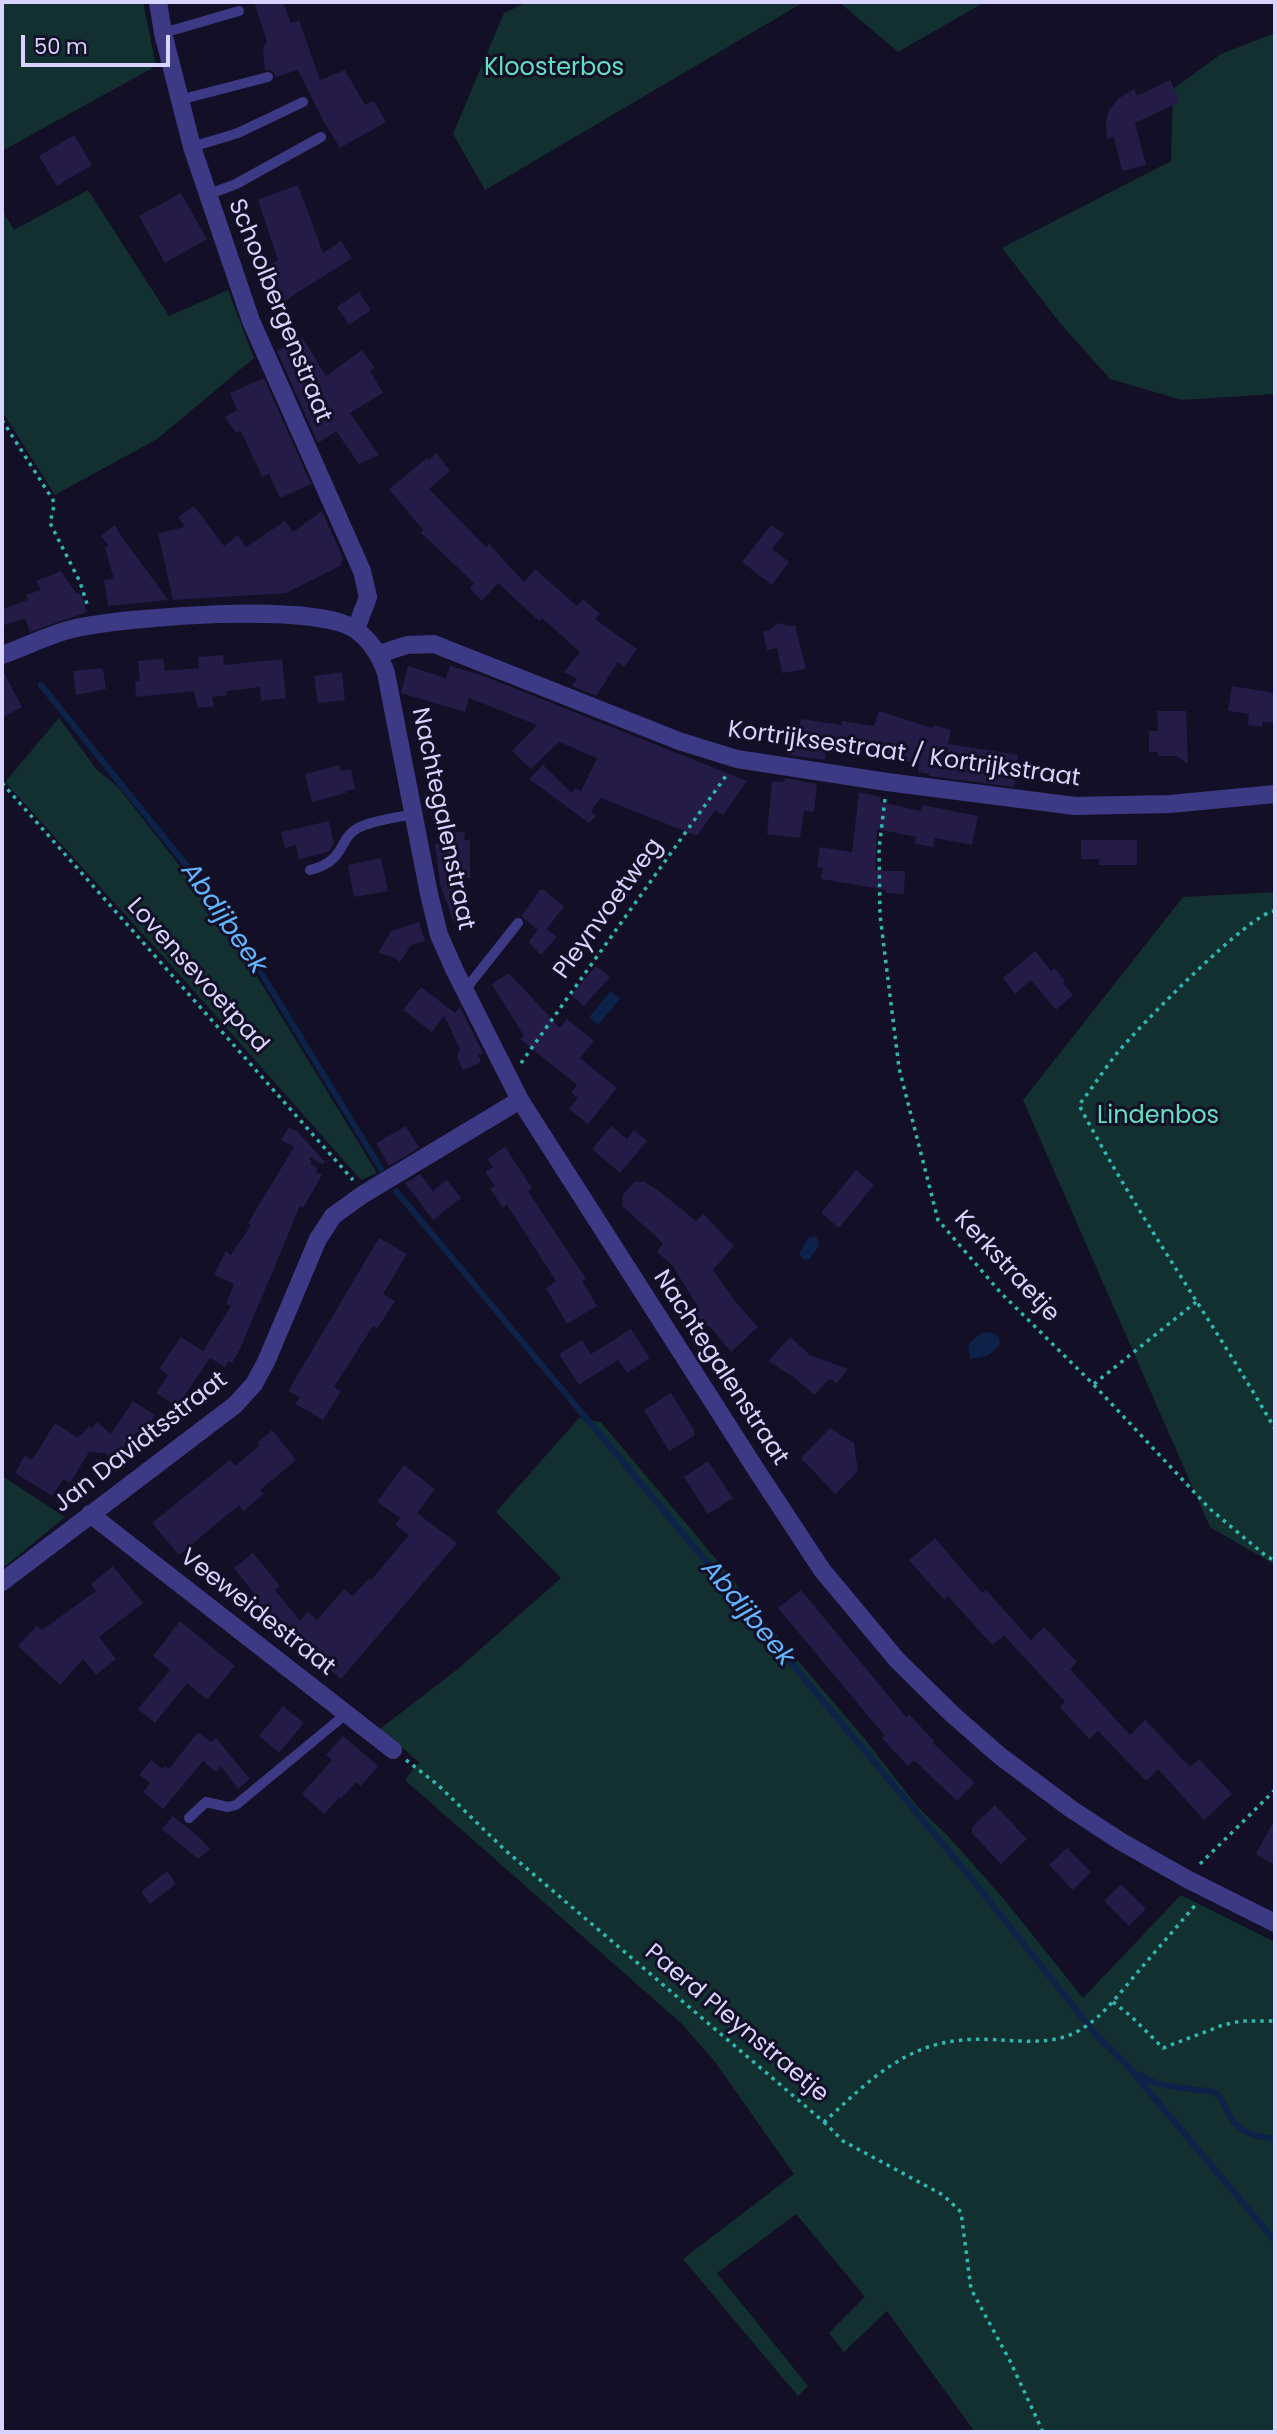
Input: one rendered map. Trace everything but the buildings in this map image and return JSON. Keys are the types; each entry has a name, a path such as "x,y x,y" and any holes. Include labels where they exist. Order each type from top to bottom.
{"street":[{"name":"Schoolbergenstraat","path":"158,2 163,33 192,147 251,320 362,571 368,597 356,629"},
{"path":"2,655 69,630 123,620 265,614 310,617 343,623 356,629 379,654"},
{"name":"Kortrijksestraat / Kortrijkstraat","path":"379,654 407,645 435,644 679,741 737,759 887,782 1075,806 1170,804 1275,794"},
{"name":"Nachtegalenstraat","path":"379,654 386,673 439,935 465,990 520,1100 822,1570 906,1669 1000,1756 1071,1809 1120,1841 1187,1879 1275,1923"},
{"name":"Jan Davidtsstraat","path":"2,1582 236,1405 254,1384 266,1362 317,1239 333,1216 362,1195 520,1100"},
{"name":"Veeweidestraat","path":"90,1514 394,1750"}],"lane":[{"path":"163,33 239,11"},
{"path":"179,100 268,77"},
{"path":"192,147 239,133 303,102"},
{"path":"207,195 236,184 321,137"},
{"path":"310,870 324,867 340,853 350,835 358,828 413,814"},
{"path":"465,990 519,923"},
{"path":"189,1818 206,1802 228,1807 236,1805 346,1714"}],"path":[{"path":"2,420 53,500 50,523 80,582 94,625"},
{"name":"Pleynvoetweg","path":"510,1079 737,759"},
{"name":"Kerkstraetje","path":"887,782 878,849 880,915 899,1068 938,1220 1000,1292 1093,1384 1210,1508 1275,1561"},
{"name":"Lovensevoetpad","path":"2,783 330,1151 350,1174 362,1195"},
{"path":"1275,911 1269,911 1238,933 1156,1011 1118,1052 1079,1105 1112,1168 1246,1377 1275,1429"},
{"path":"1093,1384 1196,1302"},
{"name":"Paerd Pleynstraetje","path":"394,1750 438,1786 505,1850 824,2122 877,2075 918,2049 962,2040 1054,2041 1077,2032 1113,2002 1209,1889"},
{"path":"1187,1879 1275,1790"},
{"path":"1113,2002 1163,2048 1223,2025 1241,2021 1275,2021"},
{"path":"824,2122 843,2141 943,2195 961,2212 971,2289 1010,2361 1043,2432"}],"green space":[{"path":"2,2 143,2 156,66 2,151"},
{"name":"Kloosterbos","path":"527,2 804,2 485,190 453,134 504,13"},
{"path":"839,2 985,2 898,52"},
{"path":"1275,33 1275,394 1182,400 1110,379 1060,323 1002,248 1171,161 1173,89 1221,54"},
{"path":"88,190 169,316 228,290 254,358 157,439 55,495 2,411 2,210 14,230"},
{"path":"59,718 97,770 118,787 223,921 377,1173 361,1180 5,782"},
{"name":"Lindenbos","path":"1275,892 1275,1565 1210,1527 1023,1100 1183,897"},
{"path":"579,1418 601,1422 735,1582 743,1596 864,1738 917,1806 948,1836 1003,1898 1083,1998 1181,1895 1275,1942 1275,2432 975,2432 887,2311 844,2352 829,2333 865,2297 796,2214 717,2273 808,2386 798,2396 683,2259 794,2174 715,2062 682,2024 405,1780 419,1762 380,1729 459,1668 561,1578 496,1512"},
{"path":"2,1476 65,1517 2,1569"}],"water":[{"path":"611,991 620,999 598,1025 589,1017"},
{"path":"817,1237 819,1245 810,1259 804,1260 799,1254 808,1238"},
{"path":"990,1332 999,1337 1000,1345 987,1356 970,1359 968,1345 981,1333"}],"waterway":[{"name":"Abdijbeek","path":"41,685 224,912 381,1169"},
{"name":"Abdijbeek","path":"396,1191 967,1873 1098,2037 1126,2064 1275,2241"},
{"path":"1138,2074 1155,2083 1214,2092 1221,2098 1231,2118 1241,2129 1260,2137 1275,2138"}]}
